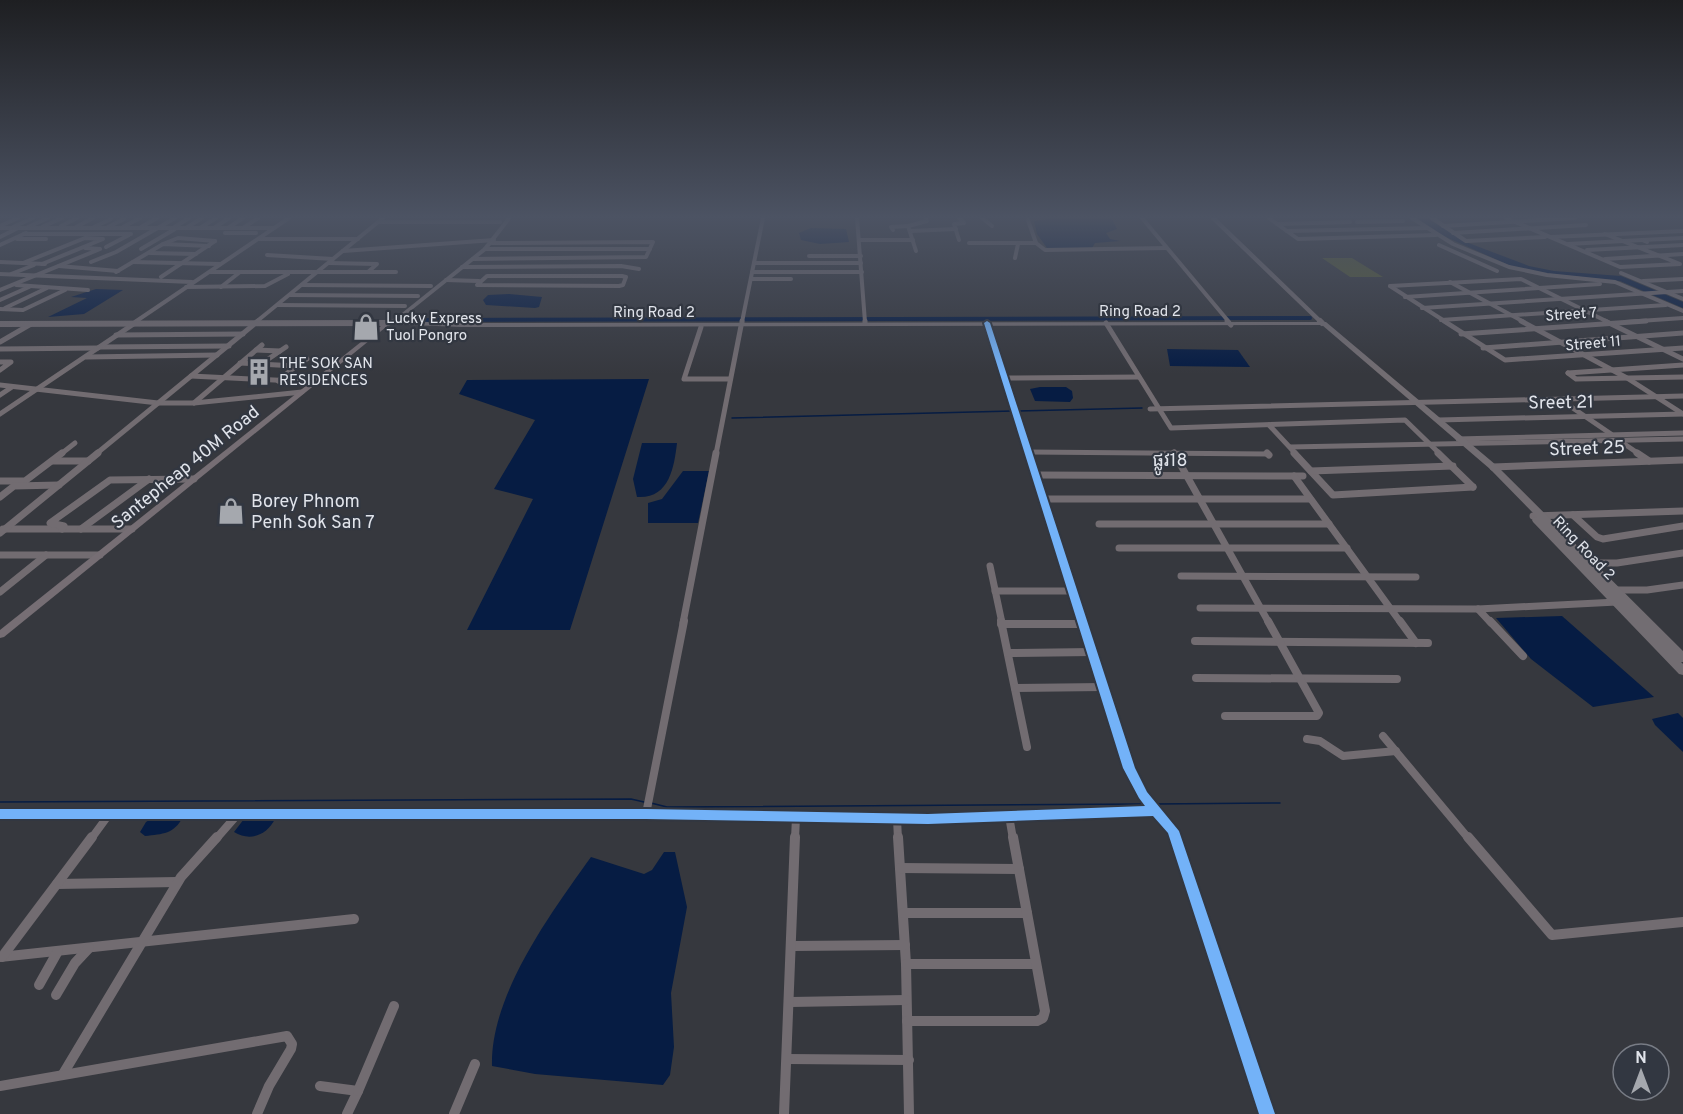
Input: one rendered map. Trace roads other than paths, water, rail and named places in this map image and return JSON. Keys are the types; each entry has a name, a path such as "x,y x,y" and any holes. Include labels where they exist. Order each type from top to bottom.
{"main road":[{"path":"388,323 405,306 452,270"},
{"path":"388,323 399,318 458,270"},
{"name":"Ring Road 2","path":"1227,321 1314,328 1334,338 1493,467 1538,516 1589,563 1683,672"},
{"name":"Ring Road 2","path":"461,325 742,322 1107,324 1227,321 1329,326 1413,402 1439,420 1683,658"},
{"name":"Ring Road 2","path":"388,323 701,327 742,322"},
{"name":"Santepheap 40M Road","path":"0,635 388,323"},
{"path":"1286,325 1321,324 1334,338"}],"street":[{"path":"8,275 22,270"},
{"path":"0,290 49,270"},
{"path":"106,270 118,271"},
{"path":"160,277 171,270"},
{"path":"0,414 213,270"},
{"path":"1,530 320,270"},
{"path":"1184,270 1227,321"},
{"path":"1266,270 1321,324"},
{"path":"1524,270 1618,283 1683,311"},
{"path":"101,280 118,271"},
{"path":"210,272 396,272"},
{"path":"221,287 240,272"},
{"path":"647,810 752,272 862,272 865,322"},
{"path":"186,287 268,286 289,273"},
{"path":"1621,273 1683,299"},
{"path":"0,276 194,282"},
{"path":"446,280 479,281 485,276 626,277 623,285 619,286 477,285 479,281"},
{"path":"1683,333 1637,336 1483,348 1390,286 1513,278 1540,288 1586,310 1637,336 1664,349 1683,359"},
{"path":"751,279 791,279"},
{"path":"1641,281 1683,279"},
{"path":"1450,282 1627,378 1683,414"},
{"path":"1404,297 1618,283"},
{"path":"13,285 88,290"},
{"path":"302,285 431,286"},
{"path":"342,306 365,285"},
{"path":"0,300 31,286"},
{"path":"1,310 49,287"},
{"path":"1,310 23,310 68,288"},
{"path":"1422,308 1683,291"},
{"path":"290,295 418,296"},
{"path":"278,305 405,306"},
{"path":"1441,320 1668,305"},
{"name":"Street 7","path":"1461,334 1683,318"},
{"path":"0,324 388,323"},
{"path":"0,342 31,324"},
{"path":"988,324 1129,768 1143,795 1173,831 1267,1114"},
{"path":"1107,324 1172,428 1405,420 1473,487 1333,495 1269,425"},
{"path":"701,327 684,379 730,379"},
{"path":"116,336 243,334"},
{"path":"194,403 262,345"},
{"path":"0,349 229,346"},
{"path":"261,364 286,347"},
{"name":"Street 11","path":"1483,348 1505,360 1683,348"},
{"path":"256,350 280,351"},
{"path":"86,357 217,355"},
{"path":"278,381 307,359"},
{"path":"0,362 11,362 0,370"},
{"path":"240,363 296,366"},
{"path":"1683,364 1568,373 1576,379 1683,377"},
{"path":"191,376 314,382"},
{"path":"1005,378 1139,377"},
{"path":"0,386 158,403 194,403 302,392"},
{"path":"0,395 12,387"},
{"path":"1150,408 1683,395"},
{"path":"1558,398 1649,461"},
{"name":"Sreet 21","path":"1439,420 1683,414"},
{"path":"1290,447 1683,433"},
{"path":"1461,441 1683,440"},
{"path":"0,482 25,481 75,443"},
{"path":"1029,454 1102,454 1175,454 1270,454 1175,454"},
{"path":"1175,454 1318,708 1317,716 1225,716"},
{"name":"Street 25","path":"1493,467 1683,460"},
{"path":"52,461 88,461"},
{"path":"1311,471 1453,466"},
{"name":"ផ្លូវ18","path":"1036,475 1303,476"},
{"path":"1294,476 1416,643"},
{"path":"62,529 64,526 50,523 106,482 116,479 194,479"},
{"path":"80,529 149,479"},
{"path":"0,496 16,486 58,485"},
{"path":"1043,499 1310,499"},
{"path":"1538,516 1683,511"},
{"path":"1573,515 1601,538 1683,526"},
{"path":"1099,524 1329,524"},
{"path":"1,530 132,529"},
{"path":"1119,548 1347,548"},
{"path":"1589,563 1617,563 1683,553"},
{"path":"0,555 100,555"},
{"path":"0,592 46,555"},
{"path":"990,566 1027,747"},
{"path":"1181,576 1416,577"},
{"path":"0,583 11,583"},
{"path":"1200,608 1478,609 1620,598 1647,590 1683,585"},
{"path":"995,591 1073,591"},
{"path":"1478,609 1523,656"},
{"path":"1001,624 1083,624"},
{"path":"1195,641 1428,643"},
{"path":"1008,652 1092,652"},
{"path":"1196,678 1397,679"},
{"path":"1015,688 1103,687"},
{"path":"1383,736 1548,933 1552,935 1683,922"},
{"path":"1307,739 1320,741 1343,756 1396,751"},
{"path":"0,814 237,815 647,810 897,819 1154,809"},
{"path":"1,957 110,813"},
{"path":"63,1074 177,882 237,815"},
{"path":"907,1021 1037,1021 1044,1018 1045,1011 1009,816"},
{"path":"784,1114 791,1002 796,817"},
{"path":"897,819 906,964 909,1114"},
{"path":"900,868 1019,869"},
{"path":"57,884 177,882"},
{"path":"903,913 1027,913"},
{"path":"1,957 354,919"},
{"path":"793,946 905,945"},
{"path":"56,995 75,963 89,948"},
{"path":"39,984 58,951"},
{"path":"906,964 1036,964"},
{"path":"791,1002 906,1000"},
{"path":"347,1114 394,1006"},
{"path":"0,1086 280,1035 287,1036 292,1044 291,1049 269,1086 257,1114"},
{"path":"788,1059 909,1060"},
{"path":"454,1114 475,1064"},
{"path":"320,1086 357,1091"}],"water":[{"path":"1529,270 1621,276 1683,302 1683,308 1620,281"},
{"path":"96,289 123,290 84,314 48,317 87,298 71,297"},
{"path":"488,295 542,297 539,307 535,308 486,305 483,300"},
{"path":"1167,349 1238,350 1250,367 1170,366"},
{"path":"649,379 570,630 467,630 533,499 494,489 535,420 459,394 467,380"},
{"path":"1066,387 1072,391 1073,398 1070,402 1035,401 1030,389"},
{"path":"642,443 677,443 671,472 663,487 656,493 637,497 633,479"},
{"path":"683,471 709,471 698,523 648,523 648,503 662,499"},
{"path":"1562,616 1654,697 1593,707 1531,659 1496,618"},
{"path":"1678,713 1683,718 1683,752 1655,725 1652,719"},
{"path":"252,816 272,816 275,819 272,825 258,835 246,836 234,832 244,819"},
{"path":"154,817 183,817 172,830 163,834 145,836 140,832 146,822"},
{"path":"664,852 675,852 687,907 671,993 674,1047 670,1075 663,1085 535,1074 492,1066 494,1039 501,1011 512,983 558,903 591,857 644,874 652,870"}],"waterway":[{"path":"411,320 1310,318"},
{"path":"1018,411 1142,408"},
{"path":"732,418 1013,411"},
{"path":"0,802 631,799 644,802"},
{"path":"651,803 667,807 1147,804"},
{"path":"1155,804 1280,803"}],"place":[{"name":"Lucky Express Tuol Pongro","path":"366,327"},
{"name":"THE SOK SAN RESIDENCES","path":"259,372"},
{"name":"Borey Phnom Penh Sok San 7","path":"231,511"}]}
